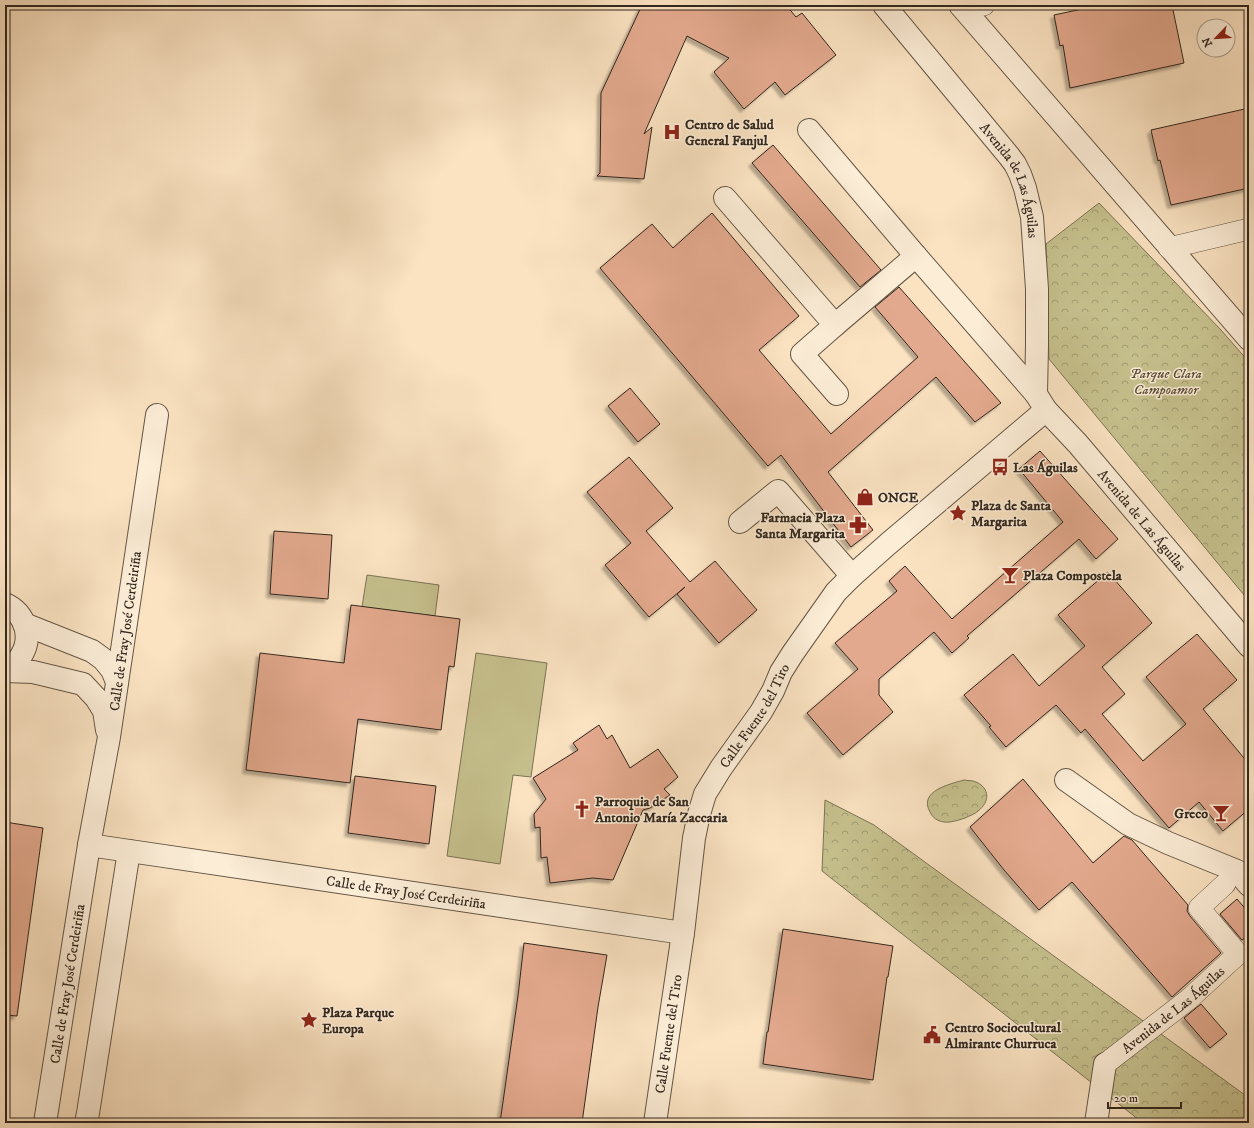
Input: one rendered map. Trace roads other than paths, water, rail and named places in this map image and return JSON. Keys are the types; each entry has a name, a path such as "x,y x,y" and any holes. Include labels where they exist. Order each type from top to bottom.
{"street":[{"name":"Avenida de Las Águilas","path":"884,5 1009,156 1020,174 1032,217 1034,236 1041,402"},
{"path":"970,6 1169,248 1249,339"},
{"name":"Avenida de Las Águilas","path":"809,130 1249,646"},
{"path":"725,198 835,325"},
{"path":"1169,248 1249,229"},
{"path":"837,394 802,354 916,256"},
{"name":"Calle Fuente del Tiro","path":"655,1123 683,933 694,838 705,794 721,768 761,712 793,653 836,592 1041,402"},
{"name":"Calle de Fray José Cerdeiriña","path":"45,1123 89,845 109,737 157,415"},
{"path":"740,522 778,491 852,576"},
{"path":"5,604 19,614 27,635 26,646 21,657 14,665 5,671"},
{"path":"24,624 92,651 103,658 112,670 117,682"},
{"path":"5,671 33,672 83,684 96,698 104,711 109,737"},
{"name":"Avenida de Las Águilas","path":"1066,780 1128,824 1240,876 1199,908 1238,954 1189,999 1105,1064"},
{"name":"Calle de Fray José Cerdeiriña","path":"89,845 683,933"},
{"path":"86,1123 129,851"},
{"path":"1096,1123 1105,1064"}],"place":[{"name":"Centro de Salud General Fanjul","path":"672,132"},
{"name":"Las Águilas","path":"1000,467"},
{"name":"ONCE","path":"865,497"},
{"name":"Plaza de Santa Margarita","path":"958,513"},
{"name":"Farmacia Plaza Santa Margarita","path":"858,525"},
{"name":"Plaza Compostela","path":"1010,575"},
{"name":"Parroquia de San Antonio María Zaccaria","path":"582,809"},
{"name":"Greco","path":"1221,813"},
{"name":"Plaza Parque Europa","path":"309,1020"},
{"name":"Centro Sociocultural Almirante Churruca","path":"932,1035"}],"park label":[{"name":"Parque Clara Campoamor","path":"1166,382"}]}
